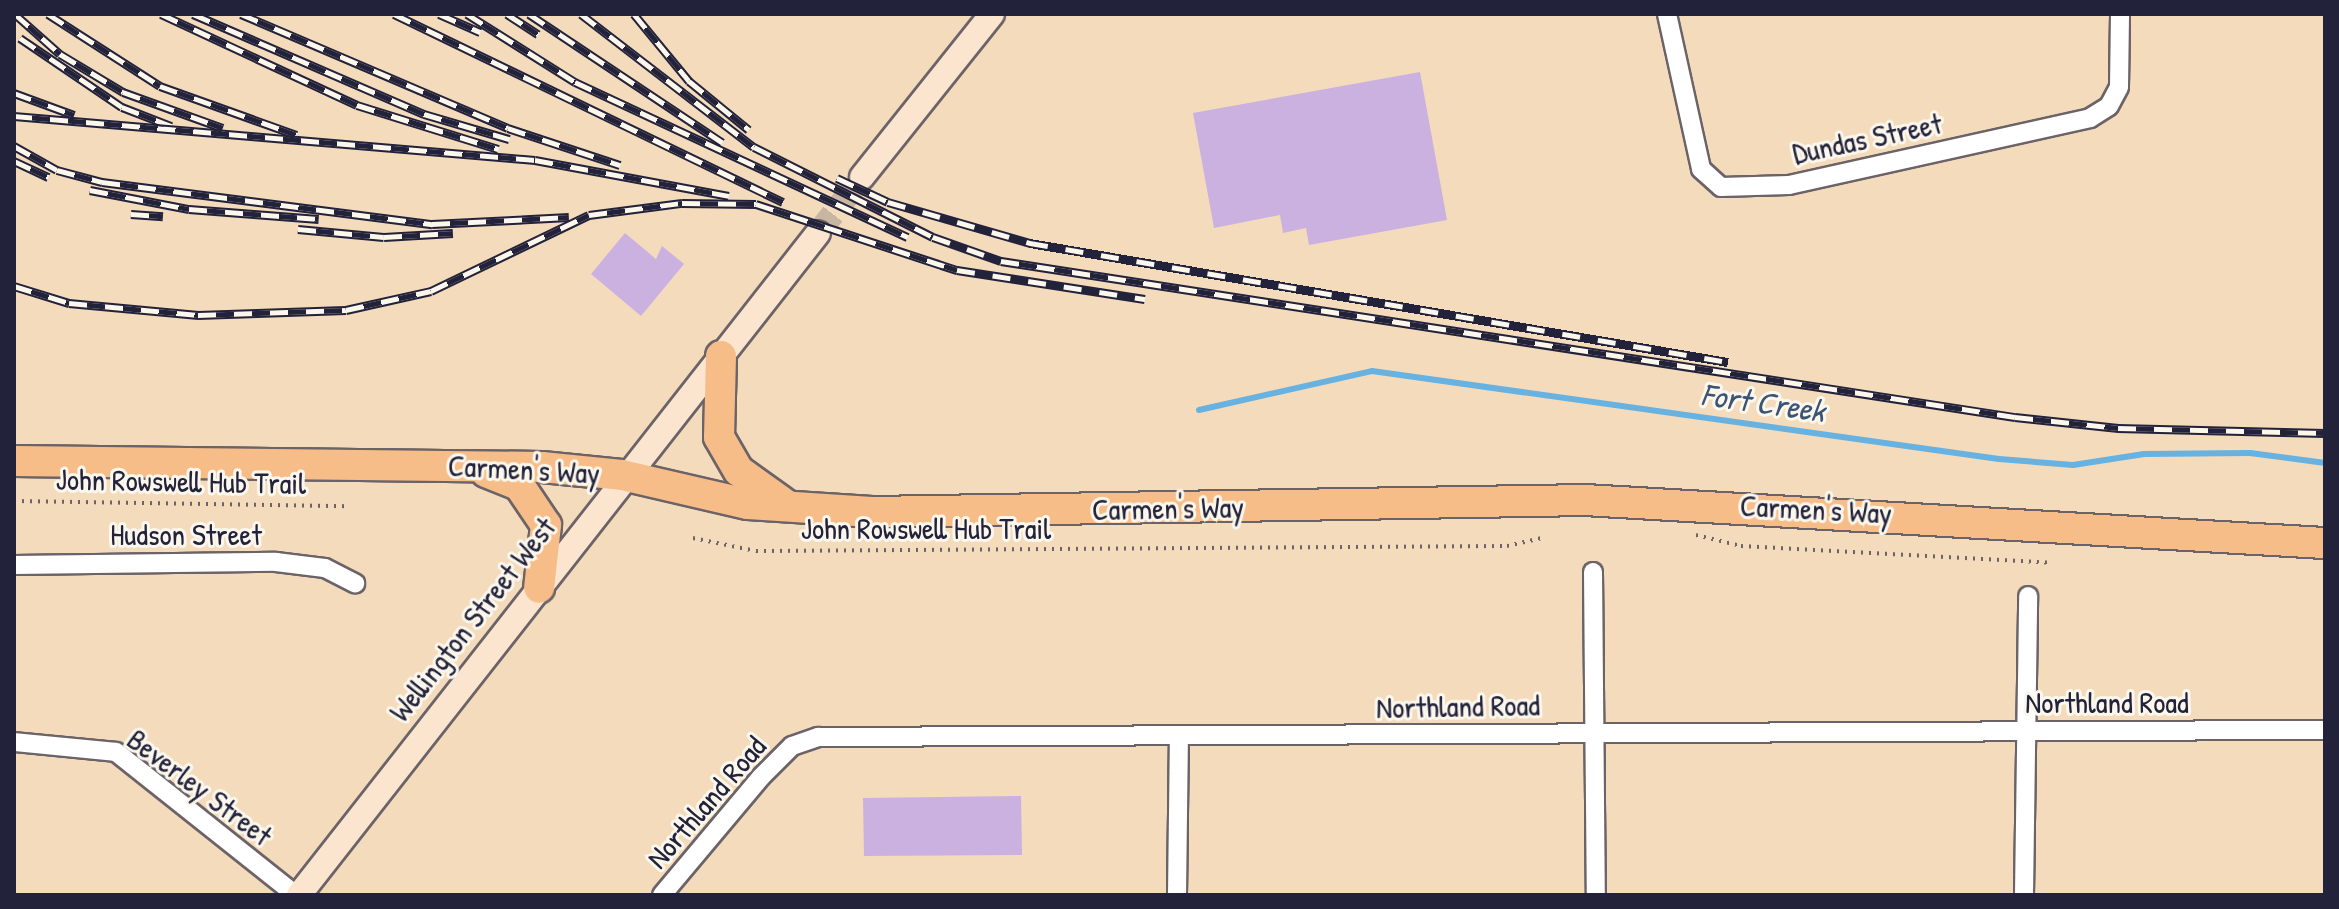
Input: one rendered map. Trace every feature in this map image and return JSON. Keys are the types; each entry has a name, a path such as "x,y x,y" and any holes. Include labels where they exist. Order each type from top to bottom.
{"highway":[{"path":"721,356 719,437 739,471 790,506"},
{"name":"Carmen's Way","path":"14,461 461,463 622,475 790,506 872,512 1585,500 1806,507 2325,543"},
{"path":"461,463 530,497 546,525 539,588"}],"main road":[{"path":"862,177 992,14"},
{"name":"Wellington Street West","path":"297,895 539,588 622,475 818,233"}],"street":[{"name":"Dundas Street","path":"1667,14 1701,169 1721,187 1789,185 2090,118 2109,106 2119,87 2120,14"},
{"name":"Hudson Street","path":"14,565 276,562 325,568 355,583"},
{"path":"1593,572 1596,895"},
{"path":"2024,895 2029,729 2028,596"},
{"name":"Northland Road","path":"662,895 761,777 792,746 818,737 2325,730"},
{"path":"1177,895 1179,736"},
{"name":"Beverley Street","path":"14,742 116,752 297,895"}],"path":[{"name":"John Rowswell Hub Trail","path":"14,501 348,506"},
{"path":"1696,535 1741,546 2052,563"},
{"name":"John Rowswell Hub Trail","path":"693,538 726,550 772,551 1507,546 1545,537"}],"building":[{"path":"1420,72 1447,220 1309,245 1306,228 1283,233 1280,215 1214,228 1193,113"},
{"path":"625,233 656,259 662,246 684,264 641,316 591,274"},
{"path":"1021,796 1022,855 864,856 863,798"}],"waterway":[{"name":"Fort Creek","path":"1199,410 1372,371 1999,459 2073,465 2144,454 2250,453 2325,463"}],"tunnel":[{"path":"818,233 862,177"}],"railway":[{"path":"15,14 60,54 123,92 223,128"},
{"path":"48,14 160,86 297,135"},
{"path":"161,14 357,105 498,149"},
{"path":"193,14 424,114 509,139"},
{"path":"241,14 508,128 620,165"},
{"path":"394,14 783,202"},
{"path":"439,14 480,32"},
{"path":"467,14 575,82 908,237"},
{"path":"507,14 538,34"},
{"path":"529,14 722,142"},
{"path":"581,14 754,147 933,237 1001,261 2015,417 2118,428 2325,433"},
{"path":"634,14 689,81 749,130"},
{"path":"20,38 122,107 171,126"},
{"path":"14,93 74,115"},
{"path":"14,116 535,160 729,196"},
{"path":"14,146 57,170 102,182 432,224 569,217"},
{"path":"14,161 48,177"},
{"path":"837,178 888,202 1030,243 1728,362"},
{"path":"90,190 189,209 319,219"},
{"path":"14,286 69,303 198,315 346,310 431,291 589,215 682,203 756,204 957,270 1145,299"},
{"path":"131,214 163,216"},
{"path":"298,229 384,237 453,233"}]}
